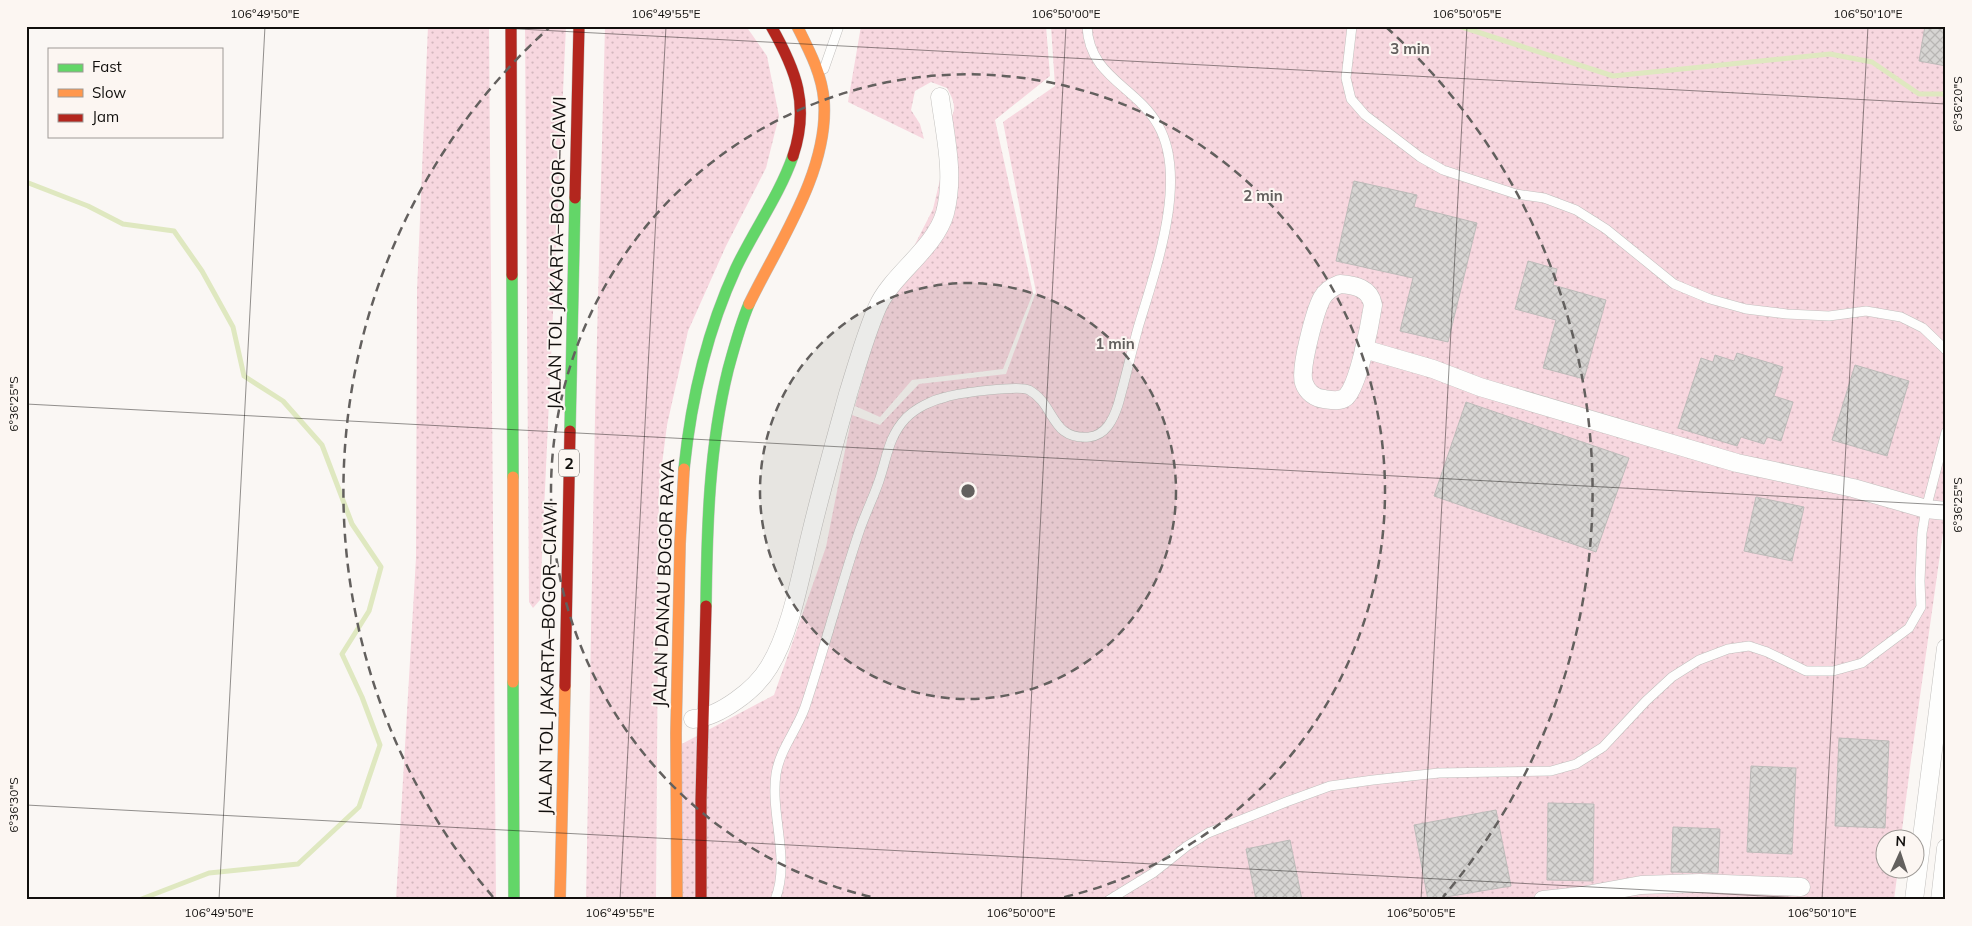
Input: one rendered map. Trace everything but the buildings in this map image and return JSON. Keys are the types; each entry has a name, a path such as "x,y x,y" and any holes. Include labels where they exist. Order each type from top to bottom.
{"main road":[{"name":"JALAN TOL JAKARTA–BOGOR–CIAWI","path":"511,26 514,900"},
{"name":"JALAN TOL JAKARTA–BOGOR–CIAWI","path":"560,900 579,26"},
{"name":"JALAN DANAU BOGOR RAYA","path":"677,900 678,580 682,494 689,427 697,383 714,323 737,267 786,173 797,143 801,118 799,87 788,56 771,26"},
{"path":"701,900 709,482 715,430 730,364 748,308 798,209 818,159 825,130 821,79 806,40 797,26"}],"street":[{"path":"677,720 703,718 737,699 756,684 770,666 788,621 797,591 826,470 861,350 874,316 884,293 926,245 944,215 949,179 949,158 940,97"},
{"path":"1340,284 1358,286 1364,289 1372,300 1371,316 1364,349 1353,384 1343,398 1334,400 1321,399 1308,390 1303,379 1304,358 1320,303 1323,296 1333,287 1340,284"},
{"path":"1364,349 1433,369 1480,387 1737,463 1853,488 1926,509 1946,511"},
{"path":"1914,900 1946,648"},
{"path":"1940,900 1946,848"},
{"path":"1548,899 1641,886 1700,883 1801,887"}],"lane":[{"path":"821,79 839,26"},
{"path":"775,900 782,870 776,774 784,749 803,712 813,684 858,533 880,480 886,453 894,436 906,419 914,412 946,396 1018,388 1030,391 1038,397 1055,423 1071,436 1093,436 1106,429 1112,421 1157,262 1169,205 1169,162 1167,148 1157,124 1142,103 1110,77 1097,61 1090,48 1087,26"},
{"path":"1352,26 1346,78 1351,100 1364,115 1420,157 1443,170 1516,194 1544,198 1576,210 1606,229 1674,284 1710,300 1746,309 1787,314 1828,316 1866,311 1901,317 1923,328 1946,350"},
{"path":"1109,900 1153,873 1187,846 1208,833 1330,786 1439,773 1551,771 1576,764 1603,747 1646,701 1672,677 1699,660 1728,649 1749,646 1806,671 1833,671 1862,663 1908,628 1922,607 1920,580 1926,509 1946,432"}],"shaded area":[{"path":"428,26 489,26 496,900 396,900 416,558 417,291"},
{"path":"525,26 566,26 540,600 533,608 529,602"},
{"path":"605,26 746,26 767,56 779,116 766,168 726,246 688,331 667,425 659,488 656,900 586,900"},
{"path":"861,26 1046,26 1050,76 995,120 1033,293 1003,369 912,380 880,417 855,406 882,309 933,209 943,167 942,130 953,115 954,106 947,88 931,82 915,91 911,110 920,124 924,139 848,102"},
{"path":"1051,26 1946,26 1946,512 1902,828 1874,828 1874,878 1897,878 1894,900 679,900 678,746 774,695 826,547 852,415 880,425 919,384 1006,374 1036,292 1003,122 1055,86"}],"waterway":[{"path":"1459,26 1613,76 1830,54 1872,62 1919,94 1946,94"},
{"path":"26,182 88,206 123,224 174,231 202,271 233,327 244,376 283,401 322,445 352,524 381,567 369,611 342,654 362,697 380,745 359,807 298,864 209,873 139,900"}],"traffic: fast":[{"path":"684,469 696,392 717,316 736,268 774,199 793,156"},
{"path":"570,431 575,198"},
{"path":"512,275 513,477"},
{"path":"706,606 708,516 717,428 728,370 749,304"},
{"path":"513,682 514,900"}],"traffic: slow":[{"path":"749,304 787,232 810,180 818,154 823,127 824,101 821,81 797,26"},
{"path":"677,900 676,733 680,544 684,469"},
{"path":"513,477 513,682"},
{"path":"560,900 565,686"}],"traffic: jam":[{"path":"511,26 512,275"},
{"path":"575,198 579,26"},
{"path":"771,26 787,58 798,88 800,120 793,156"},
{"path":"565,686 570,431"},
{"path":"701,900 701,800 706,606"}]}
